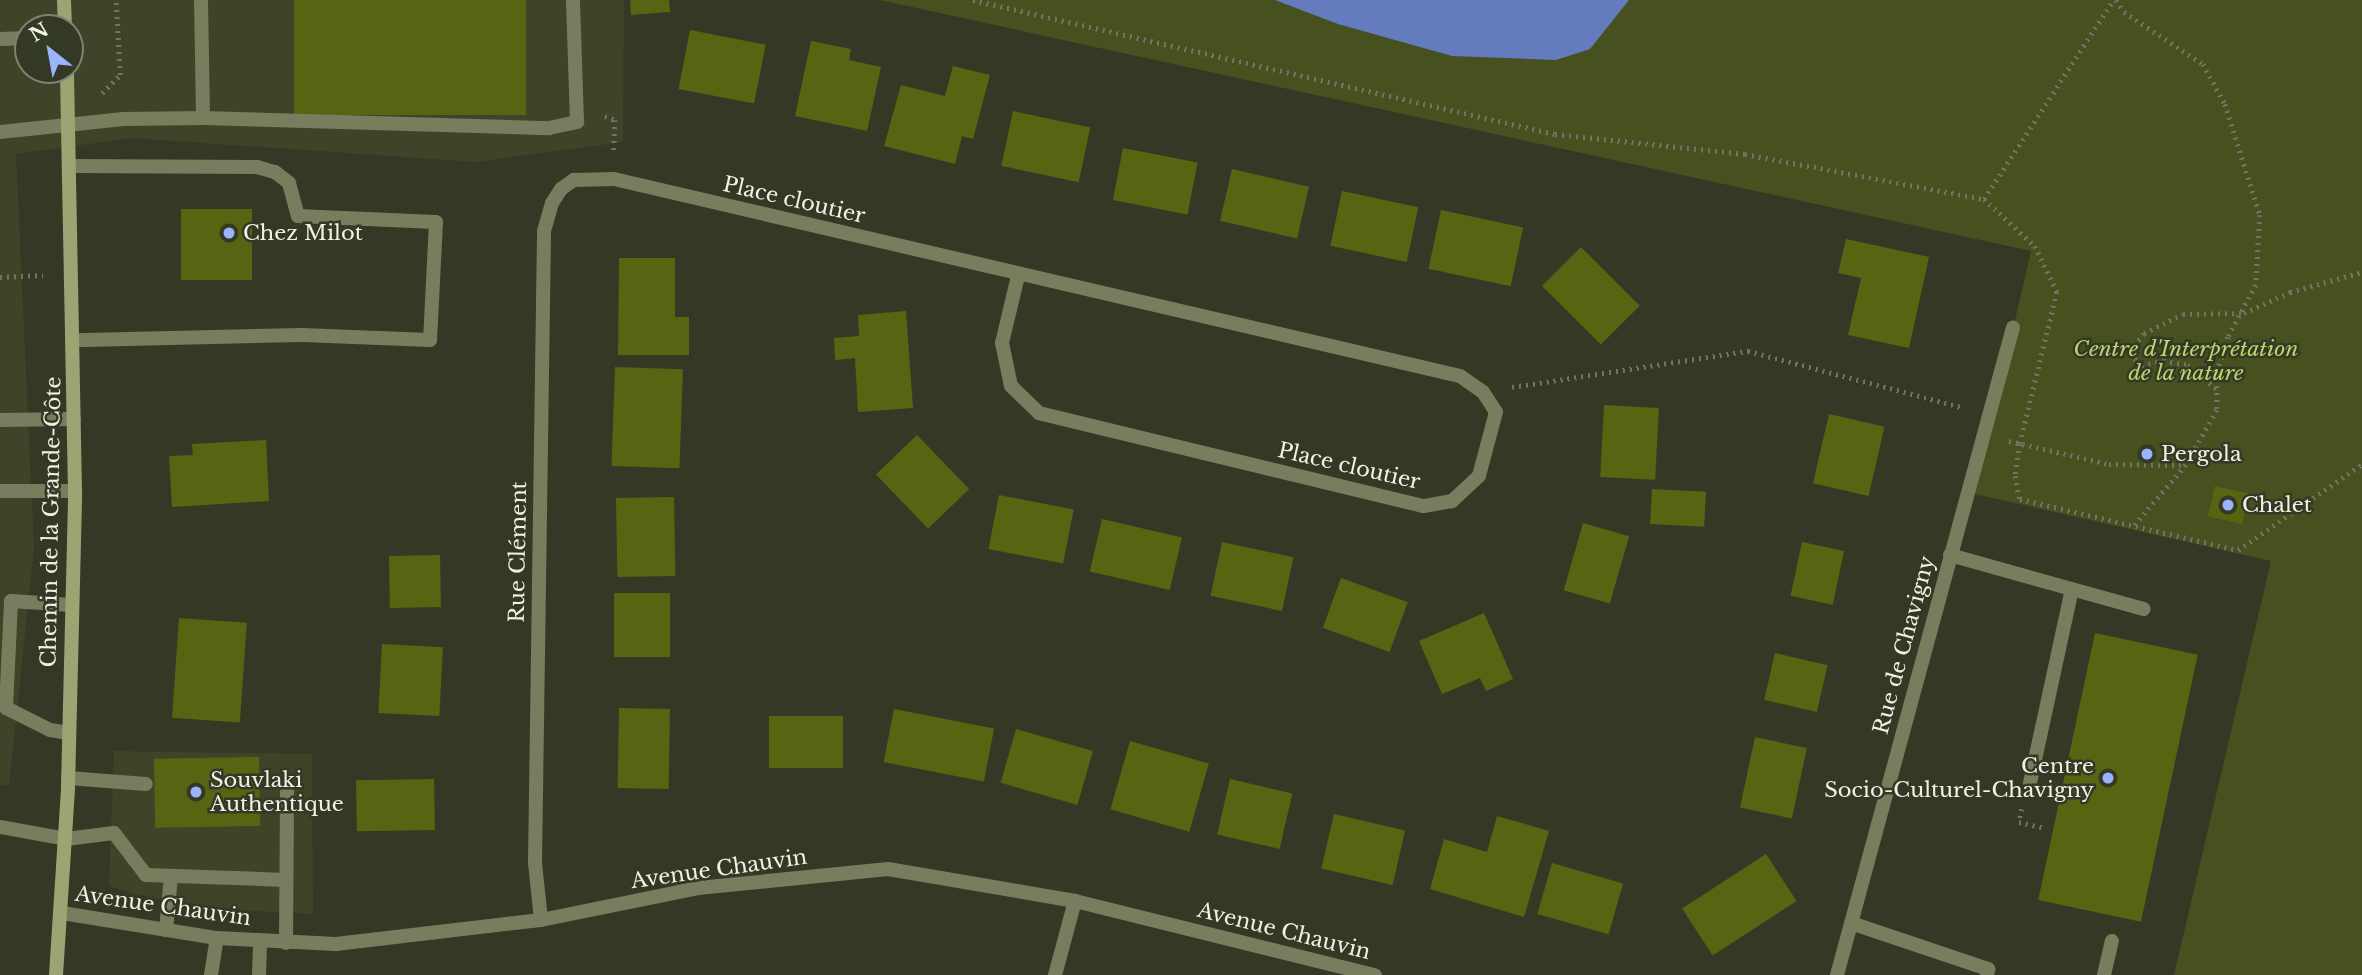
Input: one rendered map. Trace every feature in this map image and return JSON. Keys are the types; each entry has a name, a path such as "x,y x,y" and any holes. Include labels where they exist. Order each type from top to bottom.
{"main road":[{"name":"Chemin de la Grande-Côte","path":"57,975 66,839 75,491 67,84"}],"street":[{"path":"201,0 203,118"},
{"path":"0,132 69,128 123,119 203,118 527,131 577,122 573,0"},
{"path":"71,166 257,167 275,172 289,183 298,215 436,222 430,340 302,335 74,340"},
{"name":"Place cloutier","path":"561,189 588,177 607,177 1018,276 1460,376 1483,391 1496,412 1479,476 1452,501 1423,506 1039,413 1011,386 1002,343 1018,276"},
{"name":"Rue Clément","path":"541,920 535,863 544,231 561,189"},
{"name":"Rue de Chavigny","path":"1837,975 1981,433 2013,327"},
{"path":"0,420 74,419"},
{"path":"0,492 75,491"},
{"path":"1950,555 2144,609"},
{"path":"2030,783 2073,589"},
{"path":"69,733 50,730 3,708 11,601 72,605"},
{"path":"68,778 146,784"},
{"path":"286,943 287,787"},
{"path":"0,827 66,839 114,833 146,875 286,880"},
{"name":"Avenue Chauvin","path":"62,913 216,938 260,942 380,941 541,920 698,888 888,869 1075,901 1375,975"},
{"path":"166,930 171,876"},
{"path":"1055,975 1075,901"},
{"path":"1850,923 1988,969 1987,975"},
{"path":"211,975 216,938"},
{"path":"2104,975 2112,941"},
{"path":"259,975 260,942"}],"path":[{"path":"116,0 120,75"},
{"path":"972,0 1555,134 1745,154 1984,199 2035,246 2057,292 2020,444 2015,476 2020,499 2238,550 2362,464"},
{"path":"1984,199 2115,0 2124,12 2203,64 2225,104 2260,215 2256,285 2244,313 2228,337 2217,372 2217,410 2186,466 2135,525"},
{"path":"615,120 615,128"},
{"path":"2217,389 2186,365 2164,361 2140,366 2134,358 2134,346 2144,333 2183,314 2244,313 2290,292 2362,272"},
{"path":"0,277 43,275"},
{"path":"1483,391 1748,351 1987,413"},
{"path":"1981,433 2109,464 2186,466"},
{"path":"2024,802 2019,822 2045,828"}],"shaded area":[{"path":"0,0 624,0 623,142 475,162 132,138 16,154 34,548 9,786 0,784"},
{"path":"114,751 312,754 313,914 232,910 137,895 109,886"}],"green space":[{"name":"Centre d'Interprétation de la nature","path":"880,0 2362,0 2362,975 2174,975 2271,561 1975,494 2031,251"}],"water":[{"path":"1275,0 1629,0 1590,49 1556,60 1452,56 1338,24"}],"building":[{"path":"294,0 526,0 526,115 294,115"},
{"path":"630,0 669,0 670,12 631,15"},
{"path":"690,30 766,45 754,104 679,89"},
{"path":"811,41 851,49 849,60 881,67 867,131 795,116"},
{"path":"953,66 990,75 973,139 962,136 955,164 884,146 901,85 945,96"},
{"path":"1013,111 1090,127 1079,182 1001,166"},
{"path":"1123,148 1198,163 1187,215 1113,200"},
{"path":"1232,169 1309,187 1297,238 1220,221"},
{"path":"1342,191 1418,207 1407,262 1330,246"},
{"path":"181,209 252,209 252,280 181,280"},
{"path":"1441,210 1523,227 1511,286 1429,269"},
{"path":"1846,239 1929,257 1909,348 1848,335 1861,278 1838,273"},
{"path":"1581,247 1640,306 1601,345 1542,286"},
{"path":"619,258 675,258 675,317 689,317 689,355 618,355"},
{"path":"906,311 913,408 858,412 855,358 835,360 834,338 859,336 858,315"},
{"path":"615,367 683,369 680,468 612,466"},
{"path":"1604,405 1659,408 1655,480 1600,477"},
{"path":"1829,414 1885,427 1869,496 1813,483"},
{"path":"917,435 969,489 928,529 876,475"},
{"path":"266,440 269,501 172,507 169,456 193,455 192,444"},
{"name":"Pergola","path":"2147,450 2152,455 2147,460 2142,455"},
{"name":"Chalet","path":"2215,486 2249,494 2242,524 2208,516"},
{"path":"1652,489 1706,492 1704,527 1650,524"},
{"path":"999,495 1074,510 1063,563 989,549"},
{"path":"674,497 675,576 617,577 616,498"},
{"path":"1102,519 1182,537 1170,590 1090,572"},
{"path":"1583,523 1629,536 1610,604 1564,590"},
{"path":"1222,542 1293,557 1282,611 1211,596"},
{"path":"1802,542 1844,551 1833,605 1791,596"},
{"path":"440,555 441,607 390,608 389,556"},
{"path":"1341,578 1408,602 1390,652 1323,628"},
{"path":"614,593 670,593 670,657 614,657"},
{"path":"1484,613 1513,679 1486,691 1480,678 1442,694 1419,641"},
{"path":"179,618 247,623 240,722 172,718"},
{"path":"2095,633 2198,655 2141,922 2038,900"},
{"path":"382,644 443,647 439,716 378,713"},
{"path":"1775,653 1828,665 1817,712 1764,700"},
{"path":"619,708 670,709 669,789 618,788"},
{"path":"894,709 994,728 984,781 884,762"},
{"path":"769,716 843,716 843,768 769,768"},
{"path":"1016,729 1093,751 1077,805 1001,783"},
{"path":"1755,737 1807,748 1792,818 1740,807"},
{"path":"1130,741 1209,764 1189,832 1110,809"},
{"path":"259,757 260,826 155,828 154,759"},
{"path":"434,779 435,830 357,831 356,780"},
{"path":"1230,779 1292,793 1280,849 1217,835"},
{"path":"1334,814 1405,830 1393,885 1321,869"},
{"path":"1497,816 1549,831 1524,917 1430,889 1444,839 1487,852"},
{"path":"1766,854 1796,901 1713,955 1682,908"},
{"path":"1552,863 1623,883 1609,934 1537,914"}],"place":[{"name":"Chez Milot","path":"229,233"},
{"name":"Pergola","path":"2147,454"},
{"name":"Chalet","path":"2228,505"},
{"name":"Centre Socio-Culturel-Chavigny","path":"2108,778"},
{"name":"Souvlaki Authentique","path":"196,792"}]}
